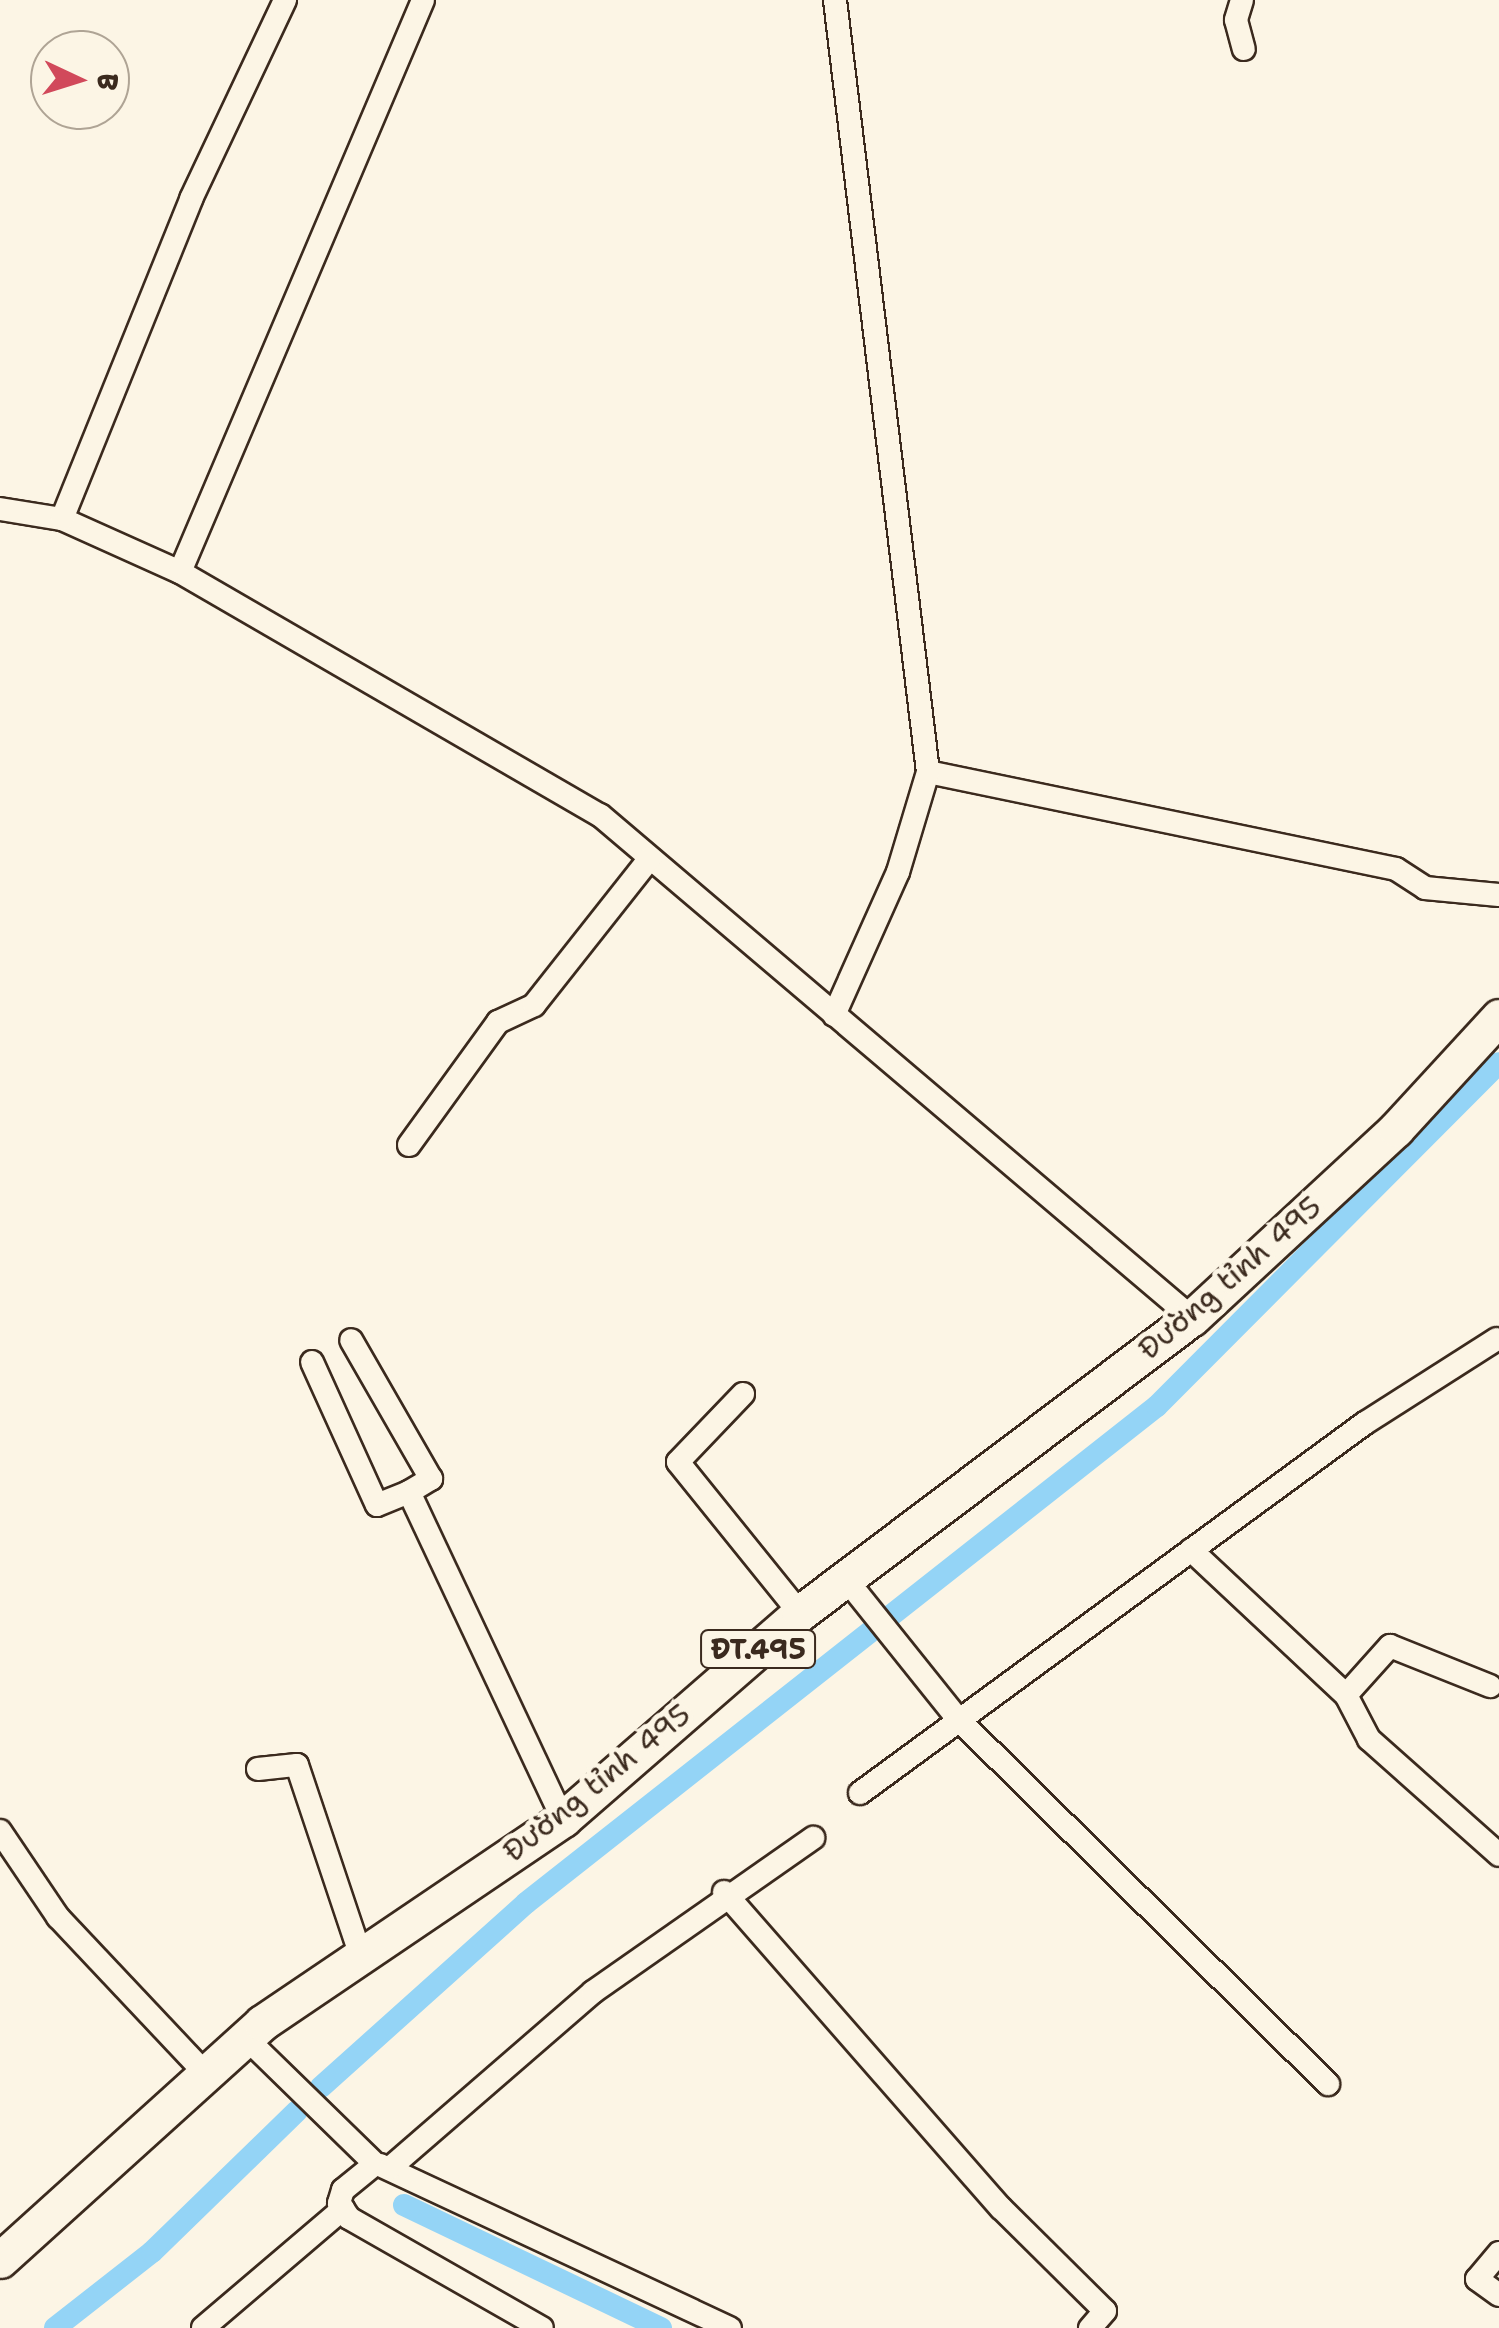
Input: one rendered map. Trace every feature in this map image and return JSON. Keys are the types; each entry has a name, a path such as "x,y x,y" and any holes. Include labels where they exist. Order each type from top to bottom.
{"main road":[{"name":"Đường tỉnh 495","path":"0,2260 246,2038 562,1819 800,1613 1192,1318 1396,1129 1499,1016"}],"street":[{"path":"62,519 191,199 286,0"},
{"path":"180,572 423,0"},
{"path":"834,1015 898,872 928,772 835,0"},
{"path":"1242,0 1236,20 1244,49"},
{"path":"0,509 62,519 180,572 600,815 1192,1318"},
{"path":"928,772 1396,869 1425,888 1499,896"},
{"path":"410,1145 498,1022 534,1005 650,858"},
{"path":"860,1792 1192,1550 1497,1339"},
{"path":"312,1362 377,1505 409,1492 431,1478 350,1340"},
{"path":"743,1394 678,1462 800,1613"},
{"path":"409,1492 562,1819"},
{"path":"1192,1550 1346,1695 1369,1739 1499,1855"},
{"path":"846,1578 898,1652 958,1719 1328,2084"},
{"path":"1346,1695 1390,1646 1490,1686"},
{"path":"258,1768 297,1764 360,1956"},
{"path":"0,1831 58,1916 206,2074"},
{"path":"203,2328 342,2209 343,2190 383,2165 724,1892 812,1838"},
{"path":"724,1892 1000,2208 1105,2311 1090,2328"},
{"path":"246,2038 383,2165 730,2328"},
{"path":"342,2209 542,2328"},
{"path":"1499,2253 1477,2279 1499,2295"}],"waterway":[{"path":"321,2087 526,1903 1157,1406 1499,1063"},
{"path":"55,2328 152,2252 297,2111"},
{"path":"404,2205 661,2328"}]}
